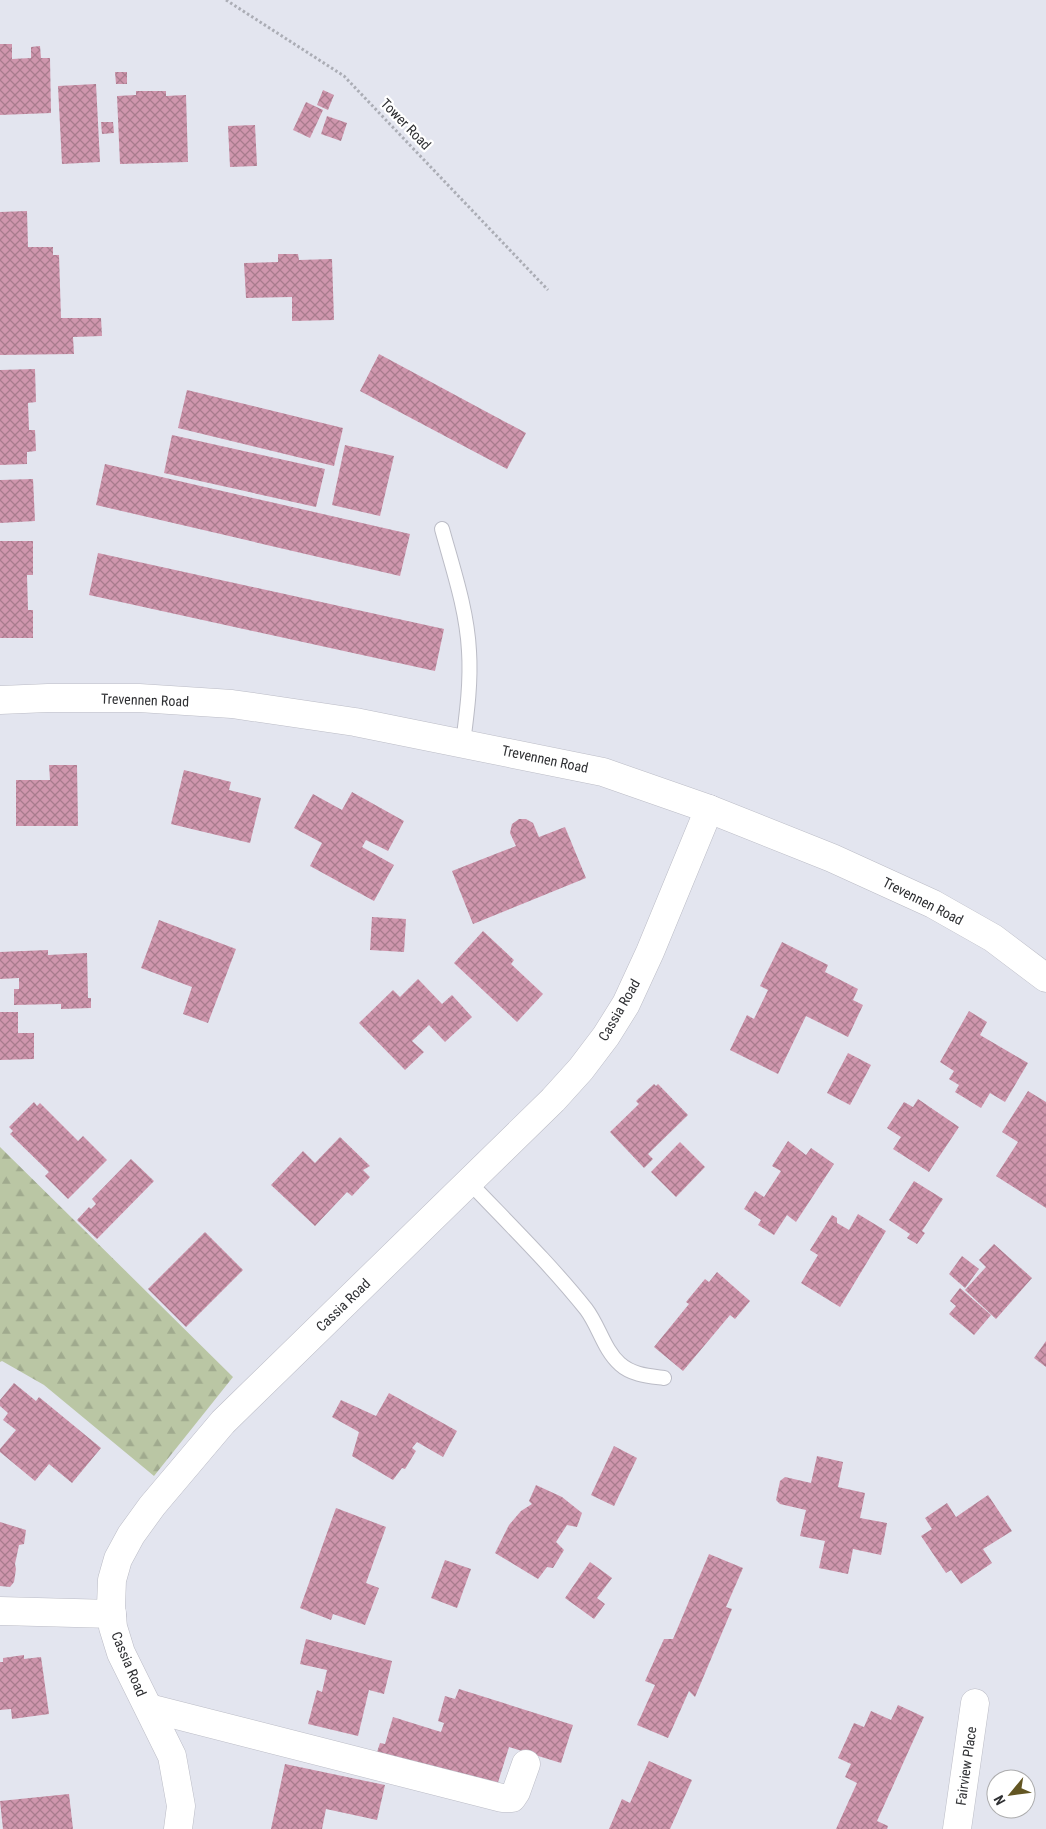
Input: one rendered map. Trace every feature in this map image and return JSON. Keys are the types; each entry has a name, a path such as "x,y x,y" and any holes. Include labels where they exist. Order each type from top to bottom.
{"street":[{"name":"Trevennen Road","path":"0,700 139,698 232,704 355,722 603,772 710,809 832,858 933,904 993,938 1046,978"},
{"name":"Cassia Road","path":"178,1829 181,1806 172,1756 121,1652 113,1627 112,1580 118,1559 131,1535 152,1506 197,1450 253,1392 553,1100 580,1069 606,1036 626,1004 710,809"},
{"path":"0,1611 112,1614"},
{"name":"Fairview Place","path":"957,1829 975,1703"},
{"path":"149,1708 502,1798 512,1798 526,1764"}],"lane":[{"path":"442,529 458,586 465,618 469,651 470,690 463,743"},
{"path":"469,1182 588,1311 611,1353 622,1366 644,1376 664,1378"}],"path":[{"name":"Tower Road","path":"226,0 344,76 548,290"}],"green space":[{"path":"0,1147 233,1377 154,1476 44,1385 2,1361 0,1362"}],"building":[{"path":"0,44 12,44 12,59 31,58 31,47 40,46 41,58 50,58 51,113 0,115"},
{"path":"115,72 127,72 127,84 116,84"},
{"path":"96,84 100,162 62,164 58,86"},
{"path":"323,90 334,95 328,110 317,105"},
{"path":"136,91 166,91 166,96 186,95 188,162 120,164 117,96 136,95"},
{"path":"306,102 323,110 310,138 293,130"},
{"path":"327,116 347,123 341,141 321,134"},
{"path":"101,122 113,122 114,133 102,134"},
{"path":"255,125 257,166 230,167 228,126"},
{"path":"27,211 28,247 53,247 53,255 59,255 61,318 101,318 102,336 73,337 74,354 0,355 0,212"},
{"path":"278,254 298,254 299,260 332,259 334,320 292,321 292,297 246,298 244,263 278,262"},
{"path":"379,354 526,433 507,469 360,391"},
{"path":"35,369 36,402 28,403 29,430 35,430 36,451 27,452 27,464 0,465 0,370"},
{"path":"187,390 343,428 334,466 178,428"},
{"path":"172,435 325,469 316,507 164,473"},
{"path":"345,445 394,456 380,516 332,505"},
{"path":"105,464 410,534 400,576 96,505"},
{"path":"33,479 35,521 0,523 0,480"},
{"path":"0,541 33,541 33,575 27,575 28,610 33,610 33,638 0,638"},
{"path":"98,553 444,629 435,671 89,595"},
{"path":"49,765 77,765 78,826 16,826 16,780 50,780"},
{"path":"184,770 231,782 229,790 261,798 250,843 171,824"},
{"path":"352,792 404,821 388,851 366,840 362,847 394,865 374,901 310,866 322,843 294,828 313,794 342,810"},
{"path":"519,819 526,819 533,823 539,837 565,827 586,878 473,924 452,871 516,846 510,833 512,824"},
{"path":"372,917 406,919 404,952 370,950"},
{"path":"159,920 236,949 208,1023 183,1014 192,987 141,968"},
{"path":"483,931 514,960 511,964 543,994 517,1022 454,963"},
{"path":"782,942 828,965 825,972 858,989 853,1000 863,1005 848,1037 806,1016 778,1074 730,1050 747,1015 754,1019 768,990 760,986"},
{"path":"48,950 48,955 87,953 88,998 91,998 91,1008 61,1009 61,1004 14,1005 14,989 19,989 19,978 0,979 0,952"},
{"path":"418,979 442,1004 452,995 472,1017 445,1042 429,1025 412,1041 424,1052 405,1070 359,1023 393,990 400,997"},
{"path":"969,1011 987,1022 980,1035 1028,1063 1005,1102 990,1093 981,1108 955,1092 959,1085 949,1079 954,1071 940,1062"},
{"path":"0,1012 18,1012 18,1033 34,1033 34,1059 0,1060"},
{"path":"848,1053 871,1065 850,1105 827,1093"},
{"path":"654,1084 656,1086 658,1084 688,1115 648,1154 653,1159 644,1168 610,1132 639,1104 636,1101"},
{"path":"1028,1091 1046,1102 1046,1208 996,1176 1018,1142 1002,1132"},
{"path":"918,1099 959,1127 929,1172 893,1149 901,1137 887,1128 904,1102 913,1107"},
{"path":"34,1102 37,1106 40,1103 78,1141 83,1136 107,1160 68,1199 45,1176 49,1172 10,1134 13,1131 9,1127"},
{"path":"340,1137 370,1166 363,1170 370,1177 352,1196 347,1192 315,1226 271,1185 303,1151 315,1163"},
{"path":"788,1141 806,1155 811,1148 834,1164 796,1222 787,1215 774,1235 758,1225 761,1220 744,1209 755,1191 764,1197 781,1171 772,1166"},
{"path":"680,1142 705,1167 676,1197 651,1172"},
{"path":"131,1159 154,1181 97,1239 77,1220 89,1207 91,1209 96,1204 92,1199"},
{"path":"914,1181 943,1199 922,1231 925,1233 917,1244 907,1238 910,1234 889,1220"},
{"path":"858,1214 886,1231 840,1307 801,1283 818,1255 810,1250 832,1215 837,1218 837,1223 849,1230"},
{"path":"205,1232 243,1270 186,1327 148,1289"},
{"path":"994,1244 1032,1278 996,1319 965,1290 986,1267 979,1260"},
{"path":"962,1256 979,1269 965,1288 949,1274"},
{"path":"717,1272 750,1301 735,1319 730,1315 683,1371 654,1347 689,1304 686,1302 705,1279 709,1282"},
{"path":"960,1288 991,1315 974,1335 949,1314 956,1306 950,1301"},
{"path":"1046,1341 1046,1367 1034,1358"},
{"path":"14,1383 36,1401 39,1397 101,1448 72,1483 49,1464 35,1481 0,1452 0,1449 16,1430 3,1420 8,1413 0,1406 0,1400"},
{"path":"389,1393 457,1431 443,1457 417,1442 412,1448 416,1451 405,1469 402,1468 393,1480 352,1456 359,1432 332,1417 341,1400 376,1416"},
{"path":"614,1446 637,1458 614,1506 591,1495"},
{"path":"817,1456 843,1462 838,1487 865,1493 860,1518 887,1523 881,1555 853,1549 848,1574 819,1568 825,1541 800,1536 806,1510 780,1504 776,1500 780,1481 785,1477 811,1483"},
{"path":"536,1485 562,1497 582,1513 577,1527 567,1525 556,1542 564,1550 553,1568 547,1567 538,1579 495,1553 509,1525 521,1511 532,1504 529,1501"},
{"path":"988,1495 1012,1531 983,1549 992,1563 961,1584 951,1570 946,1573 921,1536 932,1529 925,1518 947,1503 956,1517"},
{"path":"336,1508 386,1527 366,1583 379,1588 365,1625 333,1614 331,1620 300,1608"},
{"path":"0,1522 26,1530 24,1544 19,1545 14,1582 10,1587 0,1586"},
{"path":"709,1554 743,1568 726,1607 732,1609 695,1697 689,1691 668,1738 637,1725 655,1685 645,1681 664,1639 673,1639"},
{"path":"445,1560 471,1569 457,1608 431,1598"},
{"path":"590,1562 612,1578 597,1598 605,1604 594,1619 565,1598"},
{"path":"306,1639 392,1661 384,1694 369,1690 358,1736 308,1724 317,1690 322,1692 327,1670 300,1664"},
{"path":"24,1655 24,1659 41,1657 49,1714 12,1719 11,1709 0,1710 0,1662 3,1662 3,1658"},
{"path":"459,1689 573,1725 561,1763 509,1747 495,1792 376,1755 380,1743 385,1744 393,1717 441,1732 444,1723 438,1721 445,1696 455,1699"},
{"path":"898,1705 924,1717 877,1821 888,1826 887,1829 836,1829 857,1783 845,1777 851,1764 838,1758 854,1723 864,1727 871,1711 891,1720"},
{"path":"649,1761 692,1780 670,1829 609,1829 622,1799 630,1803"},
{"path":"285,1764 385,1785 377,1820 326,1809 322,1829 271,1829"},
{"path":"69,1794 73,1829 3,1829 0,1801"}]}
